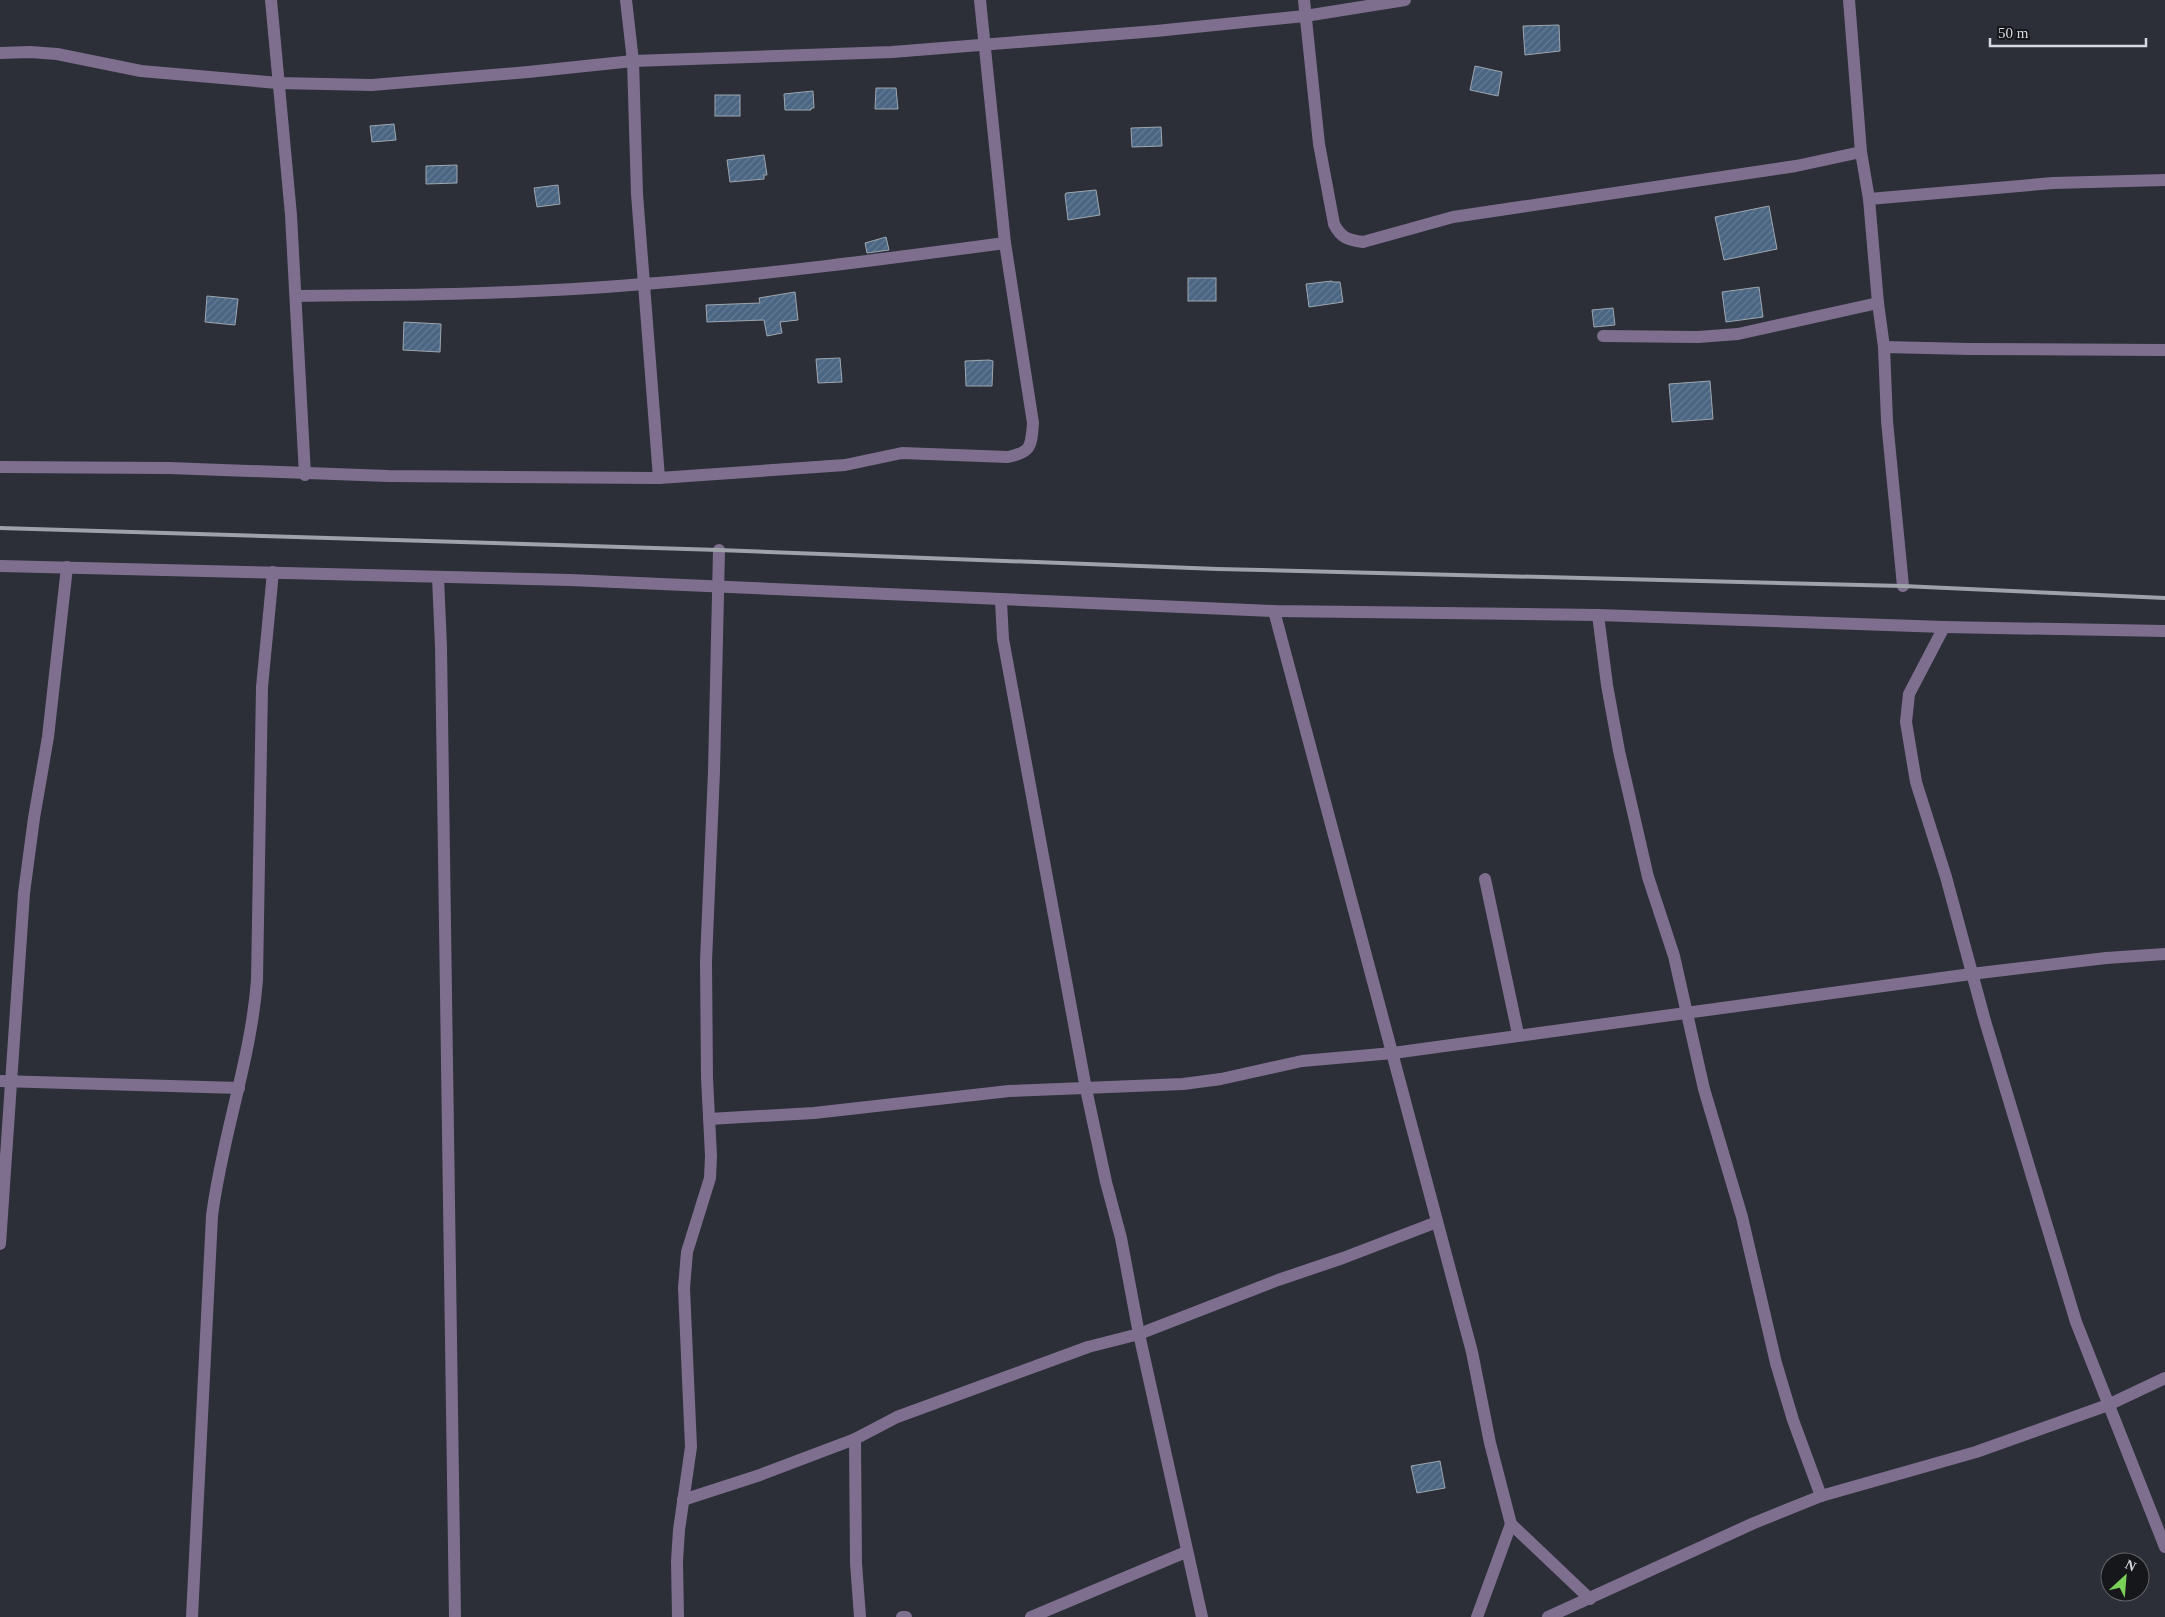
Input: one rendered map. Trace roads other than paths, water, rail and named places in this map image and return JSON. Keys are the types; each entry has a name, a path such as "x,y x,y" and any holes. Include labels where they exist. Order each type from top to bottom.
{"street":[{"path":"271,0 291,215 305,475"},
{"path":"626,0 632,61 637,194 659,478"},
{"path":"0,467 169,468 305,475 659,478 845,464 902,453 1008,457 1022,454 1031,443 1033,423 1005,243 980,0"},
{"path":"1304,0 1319,144 1334,224 1338,233 1344,238 1353,241 1363,242 1453,217 1796,166 1861,152"},
{"path":"0,53 30,52 58,54 141,71 278,83 372,85 519,73 632,61 792,56 984,45 1147,32 1305,16 1406,0"},
{"path":"1849,0 1861,152 1870,199 1878,303 1884,347 1887,421 1903,586"},
{"path":"1870,199 2045,184 2165,180"},
{"path":"296,296 498,293 645,284 852,264 1005,243"},
{"path":"1603,336 1688,338 1738,334 1878,303"},
{"path":"1884,347 2165,350"},
{"path":"678,1617 677,1561 691,1447 684,1288 687,1252 710,1178 706,961 720,550"},
{"path":"0,566 273,572 720,586 1274,611 1598,615 2165,631"},
{"path":"0,1244 5,1081 24,893 34,818 48,737 67,568"},
{"path":"192,1617 212,1216 216,1184 255,1010 262,687 273,572"},
{"path":"438,577 441,647 455,1617"},
{"path":"1001,600 1003,638 1086,1089 1106,1182 1121,1238 1139,1334 1202,1617"},
{"path":"1274,611 1472,1352 1490,1443 1511,1524 1590,1599"},
{"path":"1598,615 1607,685 1633,815 1648,877 1665,928 1687,1012 1704,1089 1742,1217 1776,1363 1793,1420 1821,1496"},
{"path":"1944,626 1909,694 1906,722 1916,782 1946,877 1971,974 2076,1322 2165,1547"},
{"path":"1485,879 1518,1034"},
{"path":"710,1119 814,1113 1009,1091 1183,1084 1221,1079 1302,1061 1393,1053 1518,1034 1971,974 2106,958 2165,954"},
{"path":"5,1081 239,1088"},
{"path":"683,1500 760,1475 855,1439 898,1417 1088,1347 1139,1334 1278,1280 1344,1258 1437,1222"},
{"path":"1548,1617 1754,1523 1821,1496 1976,1452 2108,1405 2165,1378"},
{"path":"855,1439 856,1563 860,1617"},
{"path":"1476,1617 1511,1524"},
{"path":"1031,1617 1186,1552"}],"railway":[{"path":"0,528 719,550 1218,569 1903,586 2165,598"}]}
